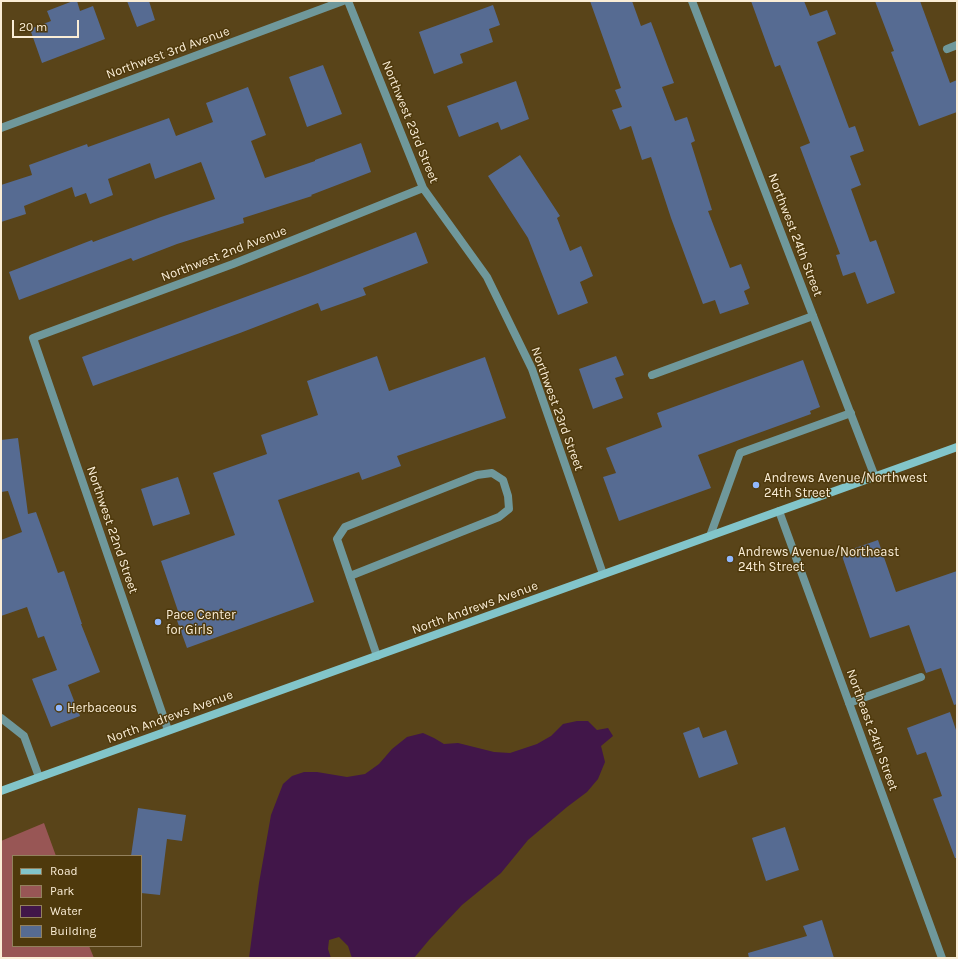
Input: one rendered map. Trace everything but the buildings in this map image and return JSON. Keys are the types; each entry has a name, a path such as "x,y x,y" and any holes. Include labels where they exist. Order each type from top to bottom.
{"main road":[{"name":"North Andrews Avenue","path":"1,791 957,447"}],"street":[{"name":"Northwest 3rd Avenue","path":"1,128 343,1"},
{"name":"Northwest 23rd Street","path":"348,1 423,188 487,277 532,369 602,574"},
{"name":"Northwest 24th Street","path":"692,1 875,477"},
{"path":"947,49 957,45"},
{"name":"Northwest 2nd Avenue","path":"33,338 233,264 423,188"},
{"path":"652,375 813,316"},
{"name":"Northwest 22nd Street","path":"33,338 168,730"},
{"path":"710,536 740,453 851,413"},
{"path":"350,576 500,517 509,509 508,496 503,480 492,473 477,475 345,527 337,539 377,656"},
{"name":"Northeast 24th Street","path":"779,511 942,958"},
{"path":"849,703 921,677"},
{"path":"1,718 24,736 39,777"}],"green space":[{"path":"44,823 56,855 12,855 12,947 89,947 94,958 1,958 1,841"}],"water":[{"path":"577,721 588,721 597,730 608,728 613,736 601,746 605,762 598,779 587,792 528,840 501,873 462,905 414,958 352,958 348,946 339,937 329,940 328,949 331,958 249,958 259,883 271,815 283,784 292,776 304,772 317,772 347,777 365,774 379,764 392,749 407,737 423,733 444,744 458,743 494,752 510,753 537,744 551,736 563,724"}],"place":[{"name":"Andrews Avenue/Northwest 24th Street","path":"756,485"},
{"name":"Andrews Avenue/Northeast 24th Street","path":"730,559"},
{"name":"Pace Center for Girls","path":"158,622"},
{"name":"Herbaceous","path":"59,708"}]}
